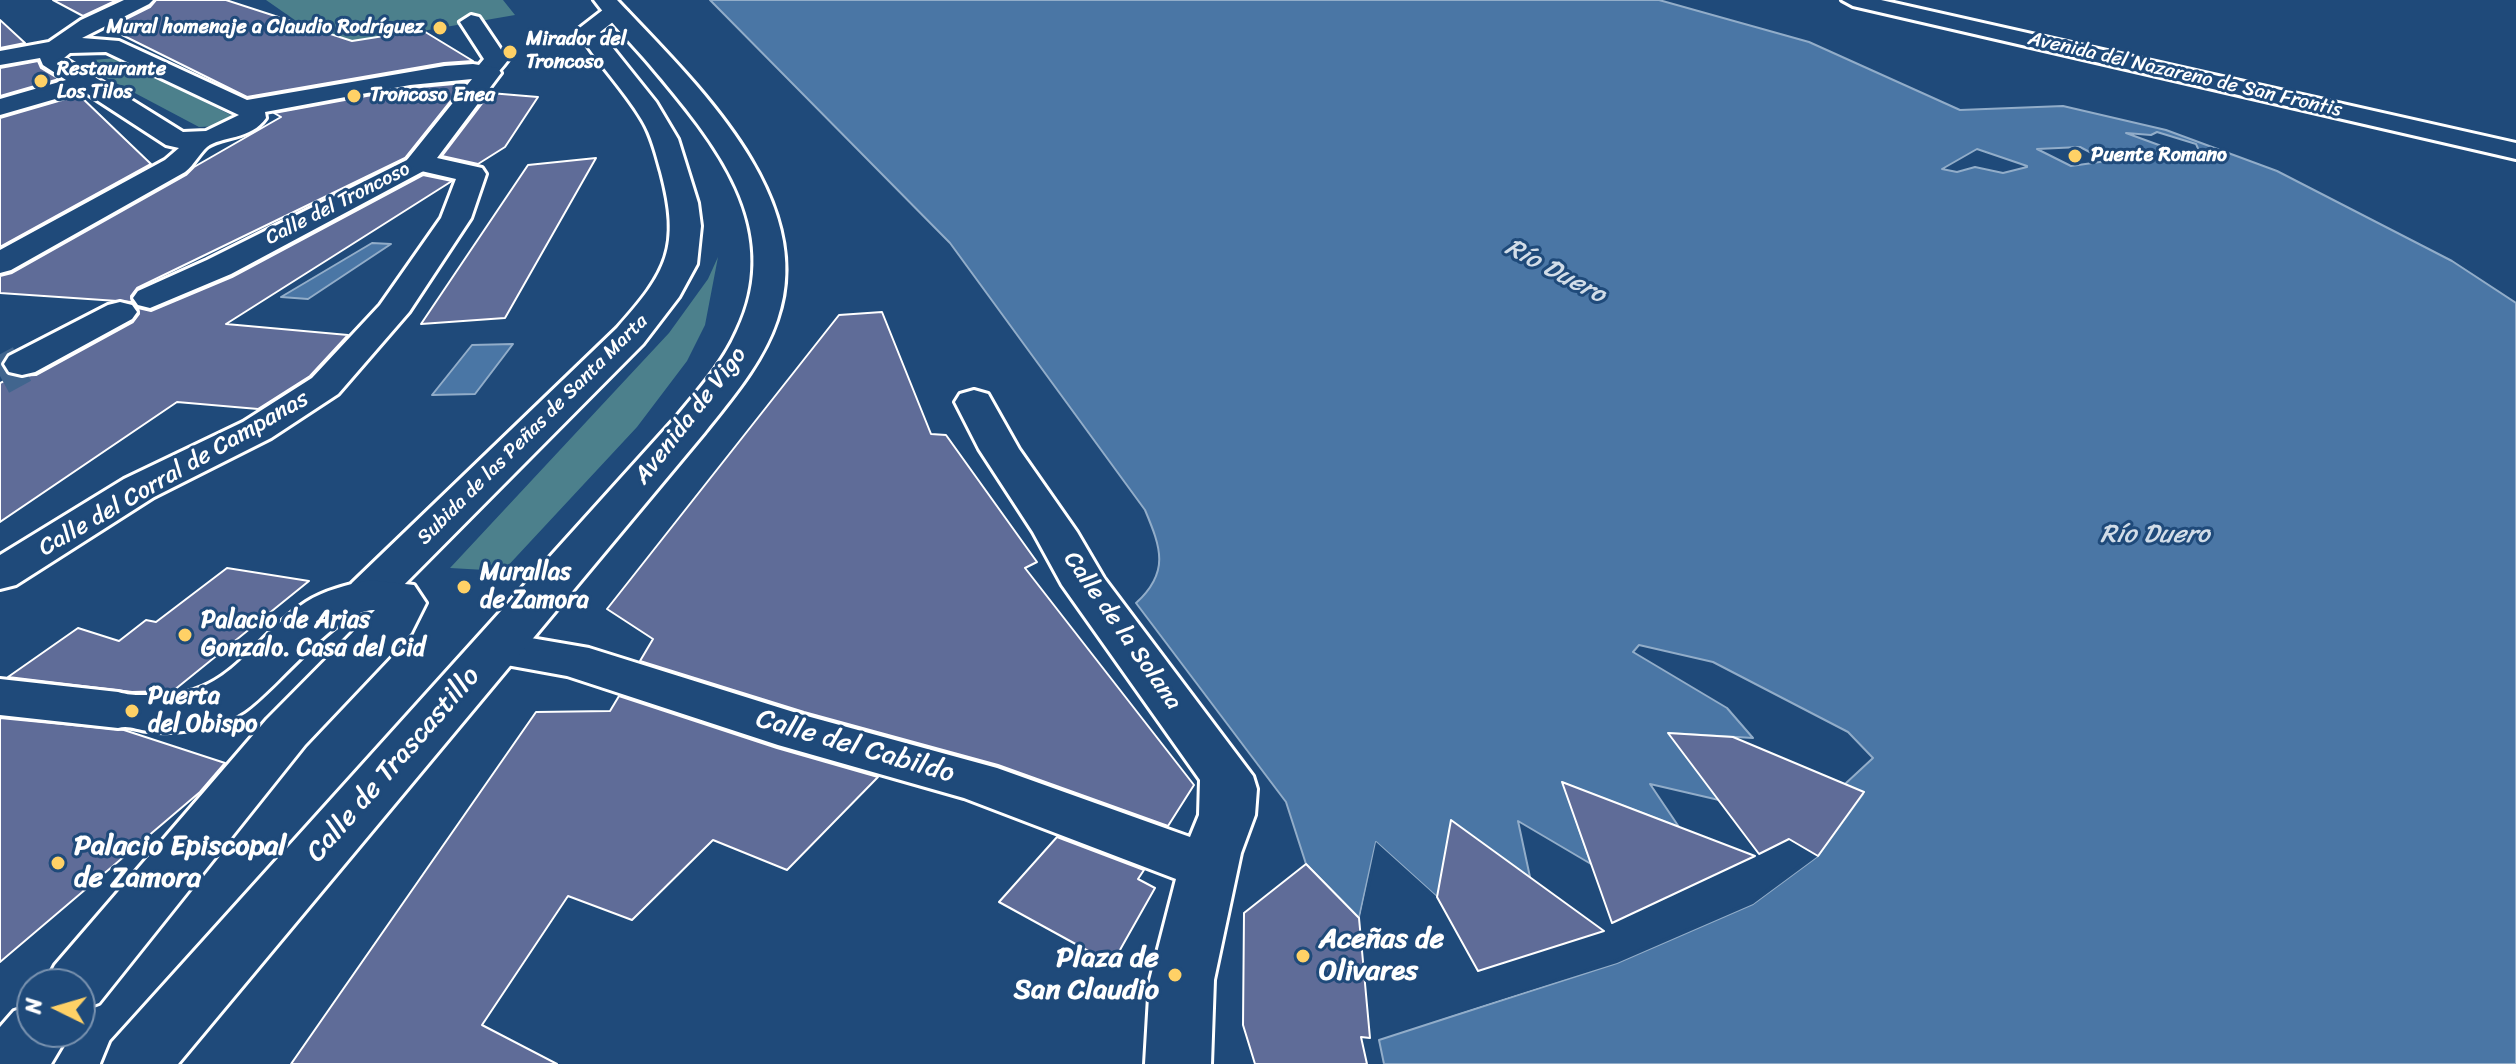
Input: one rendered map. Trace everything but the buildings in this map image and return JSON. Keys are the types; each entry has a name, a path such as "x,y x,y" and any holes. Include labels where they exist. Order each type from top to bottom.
{"street":[{"path":"142,0 102,18 54,50 51,60 194,148"},
{"name":"Avenida del Nazareno de San Frontis","path":"1853,0 2516,151"},
{"name":"Subida de las Peñas de Santa Marta","path":"368,594 630,336 664,294 678,270 686,248 686,212 664,137 655,119 588,30 611,6"},
{"name":"Avenida de Vigo","path":"496,648 713,396 745,351 765,303 770,260 768,232 747,172 712,123 611,6"},
{"path":"244,108 343,90 486,71 496,60 471,22"},
{"path":"0,58 111,46 255,115 194,148 169,170 0,263"},
{"name":"Calle del Troncoso","path":"22,364 135,305 219,267 421,161 489,74 486,71"},
{"path":"0,107 88,82"},
{"name":"Calle del Corral de Campanas","path":"0,575 139,488 278,418 312,396 346,366 392,312 456,218 472,176 467,171 421,161"},
{"name":"Calle de la Solana","path":"974,402 999,449 1055,532 1085,585 1226,776 1229,789 1227,815 1208,867"},
{"path":"0,697 178,714 221,701 240,689 321,613 336,604 368,594 397,596 402,603 394,622 279,741 90,968"},
{"name":"Calle del Cabildo","path":"496,648 572,660 797,732 978,782 1208,867"},
{"name":"Calle de Trascastillo","path":"136,1064 496,648"},
{"path":"1178,1064 1182,980 1208,867"},
{"path":"10,1064 24,1048"}],"green space":[{"path":"266,0 503,0 515,15 341,45 302,25"},
{"path":"116,58 235,117 219,126 199,127 82,65 93,60"},
{"path":"718,257 705,325 687,361 637,427 503,571 450,568 669,333 708,279"}],"water":[{"name":"Río Duero","path":"710,0 1659,0 1809,42 1960,110 2063,106 2166,130 2277,171 2452,261 2516,303 2516,1064 1384,1064 1379,1040 1617,963 1753,904 1818,856 1863,794 1845,784 1873,758 1848,732 1713,662 1639,645 1633,652 1727,708 1753,738 1669,733 1719,800 1650,784 1679,827 1563,783 1591,864 1518,821 1530,877 1437,897 1376,842 1359,918 1306,864 1286,802 1136,603 1147,592 1158,570 1158,548 1145,510 950,243","holes":["2157,132 2196,144 2200,153 2178,152 2126,133 2151,135","2080,147 2107,161 2071,166 2037,149","1977,149 2027,166 2003,173 1975,167 1957,172 1942,169"]},
{"path":"372,243 391,244 308,299 281,297"},
{"path":"513,344 475,394 432,395 472,345"}],"pier":[{"path":"1376,842 1439,900 1435,900 1378,849 1363,919 1359,922"},
{"path":"1814,853 1818,856 1753,904 1617,963 1375,1039 1616,959 1751,901"}],"tunnel":[{"path":"0,376 22,364"}],"place":[{"name":"Mural homenaje a Claudio Rodríguez","path":"440,28"},
{"name":"Mirador del Troncoso","path":"510,52"},
{"name":"Restaurante Los Tilos","path":"41,81"},
{"name":"Troncoso Enea","path":"354,96"},
{"name":"Puente Romano","path":"2075,156"},
{"name":"Murallas de Zamora","path":"464,587"},
{"name":"Palacio de Arias Gonzalo. Casa del Cid","path":"185,635"},
{"name":"Puerta del Obispo","path":"132,711"},
{"name":"Palacio Episcopal de Zamora","path":"58,863"},
{"name":"Aceñas de Olivares","path":"1303,956"},
{"name":"Plaza de San Claudio","path":"1175,975"}]}
